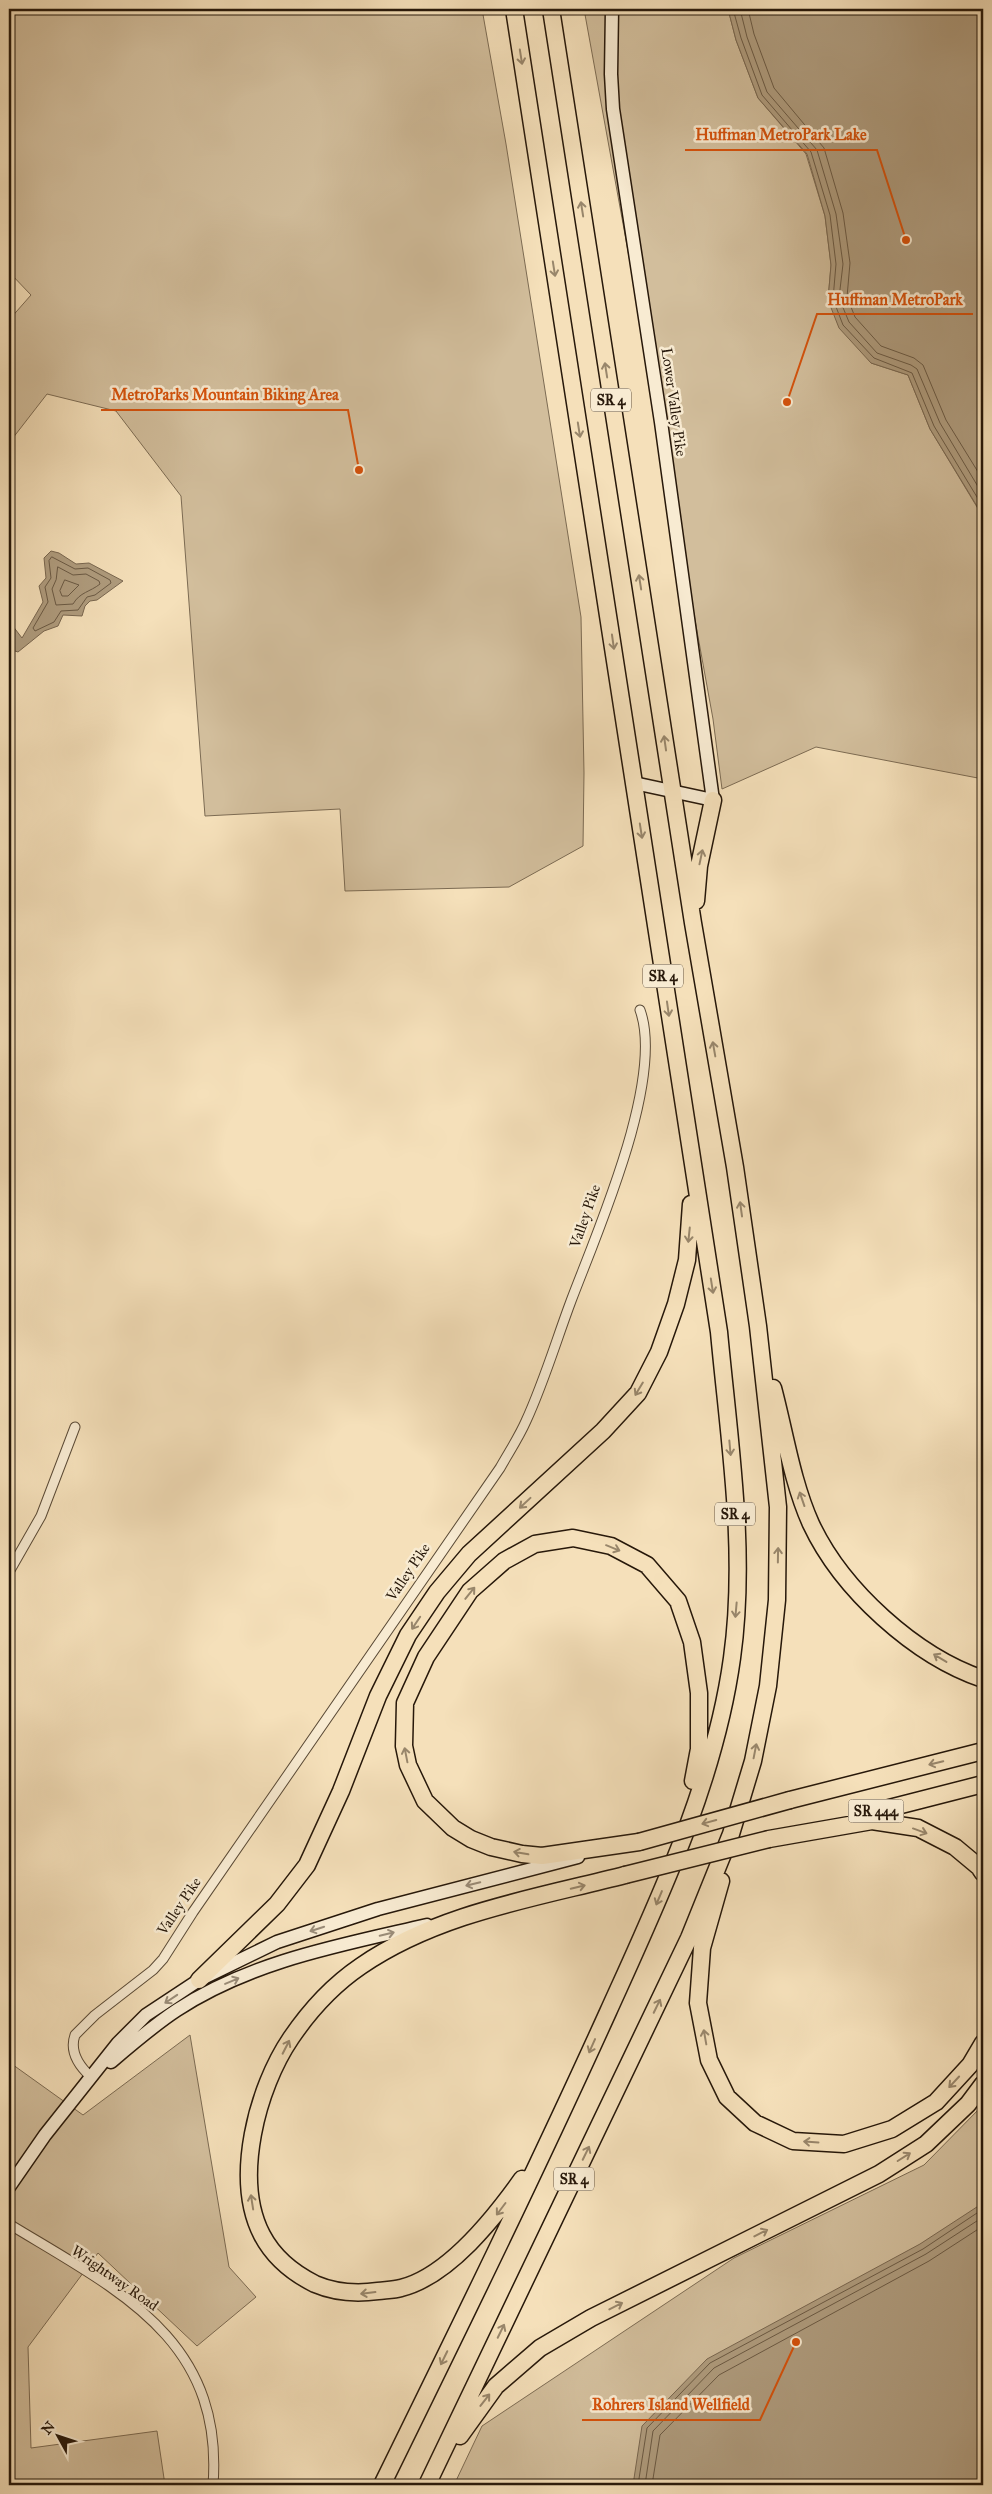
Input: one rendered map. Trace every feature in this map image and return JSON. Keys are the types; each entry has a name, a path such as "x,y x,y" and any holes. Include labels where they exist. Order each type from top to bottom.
{"highway":[{"name":"SR 4","path":"382,2485 550,2141 660,1897 699,1792 717,1731 732,1659 738,1584 735,1505 719,1332 514,9"},
{"name":"SR 4","path":"428,2485 690,1938 731,1834 753,1761 768,1686 777,1600 778,1507 758,1326 735,1167 672,791 551,9"},
{"path":"693,923 699,866 712,800"},
{"path":"199,1980 277,1904 307,1865 342,1791 378,1696 408,1635 437,1592 469,1554 603,1431 638,1393 659,1352 676,1304 686,1260 693,1169"},
{"path":"758,1326 796,1479 811,1524 837,1567 870,1606 912,1641 963,1672 983,1679"},
{"path":"638,1842 542,1856 491,1847 459,1832 438,1815 425,1801 408,1765 404,1746 405,1703 426,1657 470,1591 504,1562 535,1544 573,1538 611,1546 647,1565 678,1602 692,1642 699,1693 699,1749 676,1852"},
{"name":"SR 444","path":"638,1842 790,1800 983,1751"},
{"name":"SR 444","path":"463,1917 983,1784"},
{"path":"769,1838 872,1821 918,1828 955,1847 983,1873"},
{"path":"731,1834 718,1894 702,1948 698,2003 709,2060 727,2097 755,2123 793,2141 844,2144 892,2129 936,2102 970,2064 983,2043"},
{"path":"463,1917 389,1948 360,1966 322,1998 290,2040 262,2101 250,2156 249,2185 254,2214 262,2235 273,2253 288,2267 323,2287 359,2294 402,2288 442,2266 466,2248 500,2211 550,2141"},
{"path":"428,2485 465,2427 496,2386 540,2348 591,2318 879,2174 926,2144 968,2104 983,2084"}],"street":[{"name":"Lower Valley Pike","path":"612,9 611,74 613,109 661,422 712,800"},
{"path":"634,783 712,800"},
{"name":"Valley Pike","path":"91,2077 78,2063 74,2054 73,2042 75,2035 163,1959 193,1912 494,1476 523,1427 546,1373 633,1127 643,1080 644,1030 640,1010"},
{"path":"9,1572 41,1516 75,1427"},
{"path":"9,2187 45,2135 118,2043 146,2015 199,1980 277,1942 378,1909 638,1842"},
{"path":"91,2077 177,2010 228,1982 303,1953 463,1917"},
{"name":"Wrightway Road","path":"9,2224 95,2277 142,2311 169,2338 192,2372 207,2406 214,2444 213,2485"}],"shaded area":[{"path":"9,9 482,9 506,144 581,617 584,773 583,846 509,887 345,891 340,809 205,816 181,496 116,411 47,394 9,443 9,320 31,295 9,272"},
{"path":"584,9 728,9 736,40 758,98 806,154 825,216 831,265 828,300 871,363 908,375 930,429 983,517 983,779 816,747 722,789 713,719"},
{"path":"190,2035 229,2267 256,2297 197,2346 98,2253 28,2347 31,2448 157,2431 165,2485 9,2485 9,2062 83,2115"},
{"path":"983,2105 983,2485 454,2485 482,2426 734,2258 924,2165"}],"water":[{"path":"728,9 983,9 983,516 930,429 908,375 871,363 839,328 828,300 831,265 825,216 807,154 758,98 736,40"},
{"path":"51,551 59,553 76,564 89,563 123,581 97,600 90,601 85,606 82,616 63,615 58,626 44,631 18,652 9,649 9,621 22,638 43,602 39,586 46,578 44,558"},
{"path":"983,2203 983,2485 633,2485 642,2426 707,2359 920,2244"}],"place":[{"name":"Huffman MetroPark Lake","path":"906,240"},
{"name":"Huffman MetroPark","path":"787,402"},
{"name":"MetroParks Mountain Biking Area","path":"359,470"},
{"name":"Rohrers Island Wellfield","path":"796,2342"}]}
